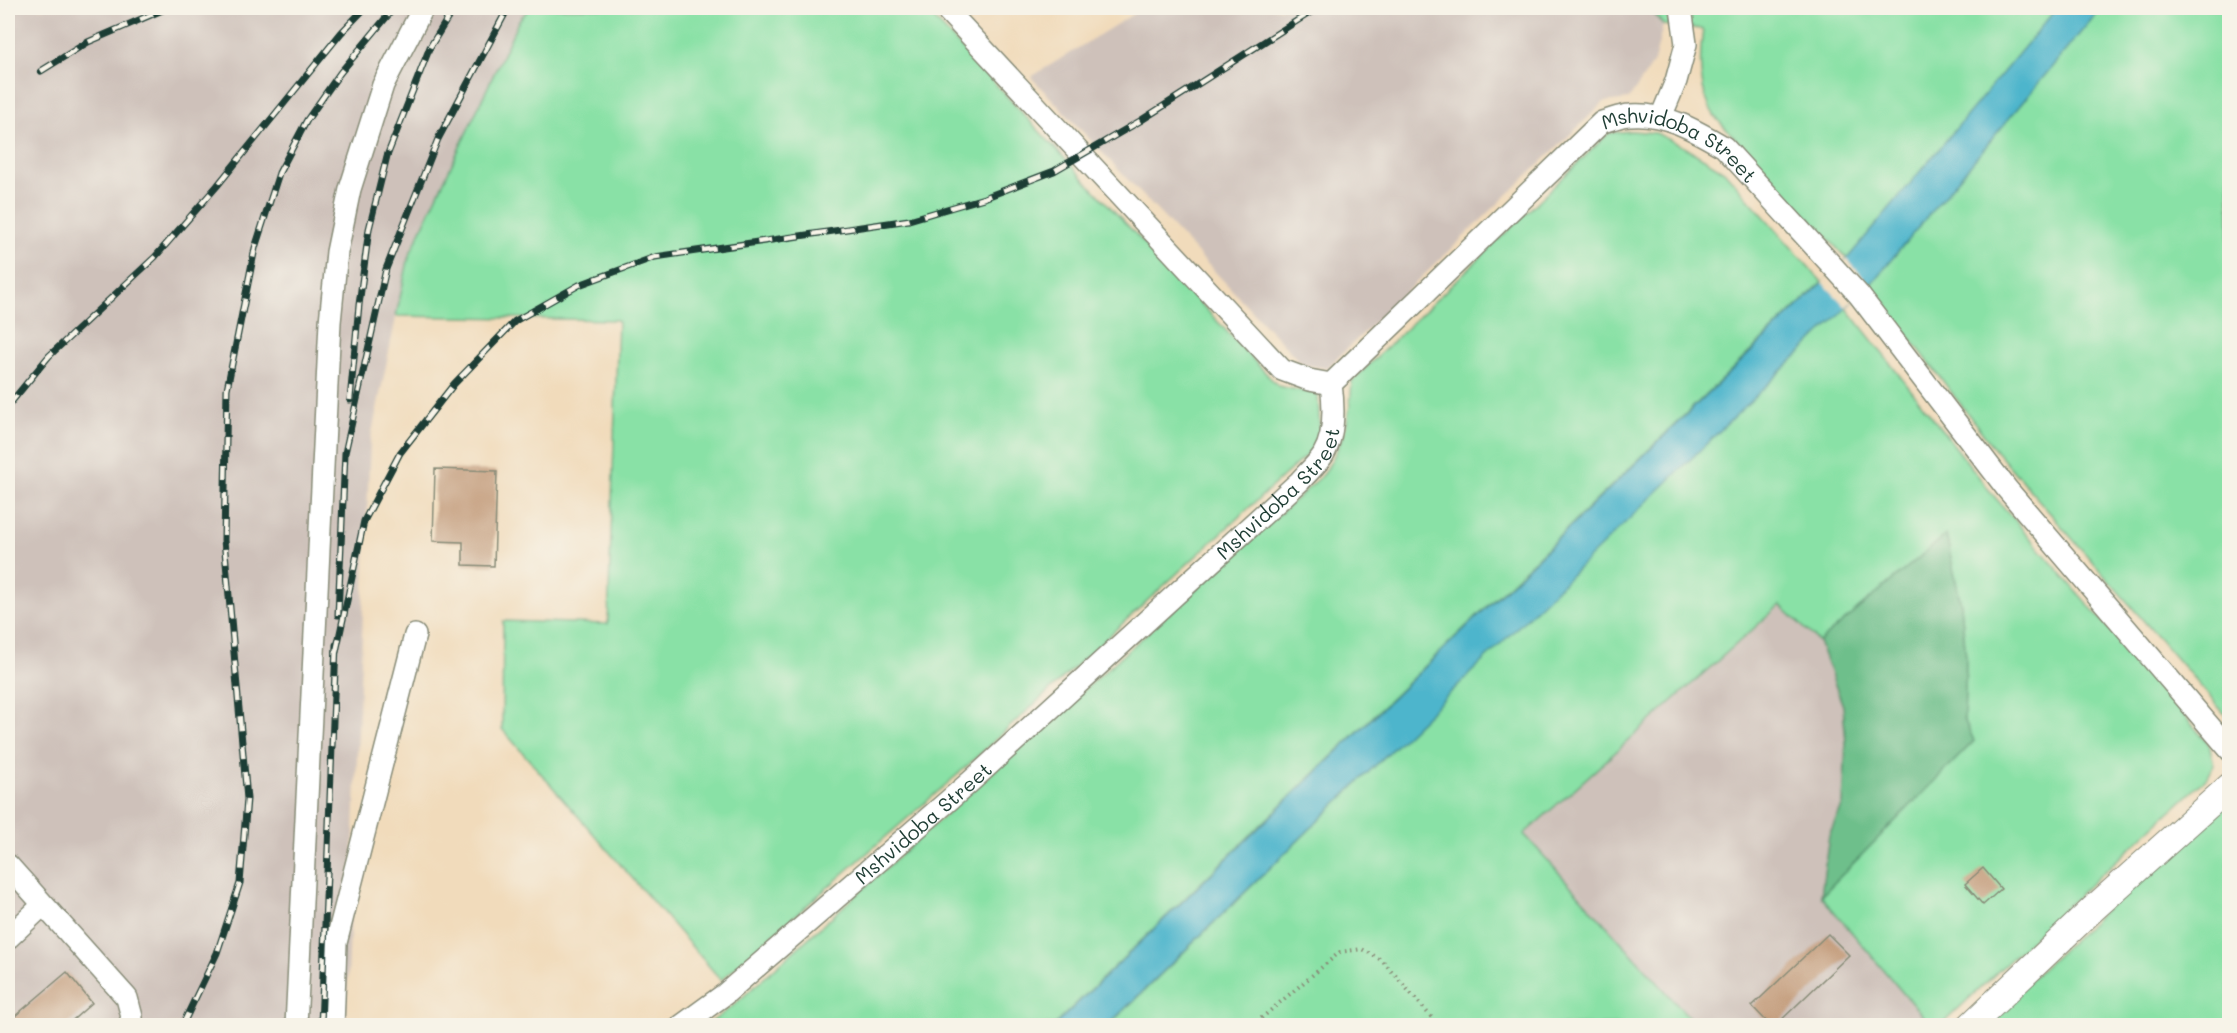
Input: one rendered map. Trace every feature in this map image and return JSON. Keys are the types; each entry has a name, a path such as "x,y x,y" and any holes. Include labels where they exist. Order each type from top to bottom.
{"main road":[{"path":"1970,1026 2094,908 2229,786"}],"street":[{"path":"296,1026 330,322 337,252 350,189 382,85 423,8"},
{"path":"945,8 1282,370 1309,380 1331,384"},
{"path":"1661,117 1676,81 1686,44 1681,8"},
{"name":"Mshvidoba Street","path":"681,1026 725,994 970,782 1300,481 1323,455 1329,437 1334,406 1331,384 1602,122 1629,115 1661,117 1698,132 1724,147 1859,295 2007,489 2229,750"},
{"path":"333,1026 336,943 415,635"},
{"path":"8,865 127,998 132,1017 129,1026"},
{"path":"8,938 43,905"}],"path":[{"path":"1252,1026 1340,952 1362,949 1383,961 1439,1026"}],"shaded area":[{"path":"8,8 530,8 519,20 409,256 370,442 346,1025 8,1025"},
{"path":"1143,8 1650,8 1663,25 1654,62 1629,99 1604,102 1327,368 1303,365 1031,77"},
{"path":"1781,605 1819,642 1843,706 1846,743 1843,804 1829,836 1821,896 1930,1025 1696,1025 1523,834"}],"green space":[{"path":"530,8 924,8 1278,386 1318,394 1320,432 1312,450 957,775 721,980 502,729 503,621 608,624 618,320 396,316 409,256 519,20"},
{"path":"1650,8 2057,8 1847,259 1716,118 1706,98 1701,75 1703,29 1663,25"},
{"path":"2101,8 2229,8 2229,719 1996,451 1870,285"},
{"path":"1632,131 1656,133 1724,171 1822,282 1054,1025 706,1026 734,1005 1324,474 1337,451 1345,430 1350,408 1352,381 1609,133"},
{"path":"1846,307 1993,495 2209,744 2214,765 2208,777 1941,1025 1930,1025 1821,896 1974,741 1964,719 1966,658 1961,605 1946,535 1819,642 1780,605 1524,834 1696,1025 1108,1026"},
{"path":"1946,535 1961,605 1966,658 1964,719 1974,741 1821,896 1829,835 1843,804 1846,743 1843,706 1819,642"},
{"path":"2229,795 2229,1025 1982,1025"}],"water":[{"path":"2057,8 2101,8 1870,285 1108,1025 1054,1026 1847,259"}],"pier":[{"path":"1847,259 1870,285 1846,307 1822,282"}],"building":[{"path":"435,469 497,471 494,566 463,565 463,542 433,541"},
{"path":"1983,868 2001,889 1983,905 1965,884"},
{"path":"1828,934 1849,955 1775,1026 1771,1026 1752,1006"},
{"path":"67,972 92,1003 66,1026 8,1026 8,1022"}],"railway":[{"path":"41,71 88,42 167,8"},
{"path":"8,406 49,356 155,257 217,186 341,33 365,8"},
{"path":"182,1026 217,953 240,883 247,799 224,540 227,389 255,248 279,173 307,120 340,73 394,8"},
{"path":"350,400 369,229 387,156 430,47 454,8"},
{"path":"338,615 345,453 386,269 438,139 508,8"},
{"path":"336,652 364,521 400,453 454,384 515,321 579,285 655,257 909,220 984,198 1054,171 1140,121 1317,8"},
{"path":"321,1026 336,645"}]}
